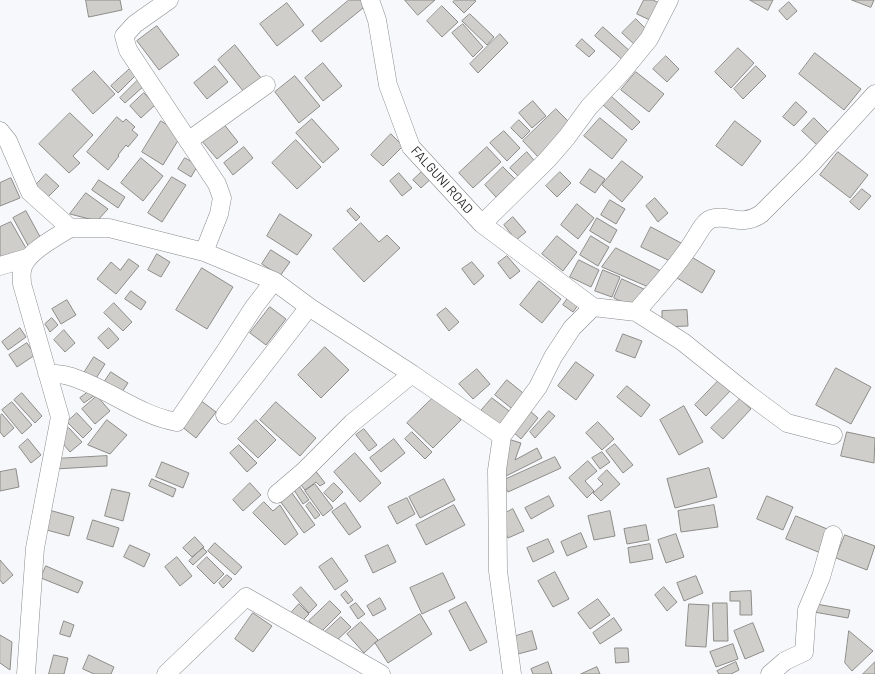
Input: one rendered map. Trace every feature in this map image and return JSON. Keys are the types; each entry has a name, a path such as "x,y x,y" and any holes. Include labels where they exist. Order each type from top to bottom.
{"street":[{"path":"169,0 134,24 124,36 128,50 217,184 222,198 219,214 204,252"},
{"name":"FALGUNI ROAD","path":"370,0 377,20 388,85 410,147 482,224 593,307"},
{"path":"482,224 548,158 567,137 590,107 622,72 649,39 669,0"},
{"path":"188,141 266,84"},
{"path":"636,312 683,256 710,219 717,218 745,221 753,219 761,214 811,164 875,94"},
{"path":"0,131 8,141 30,192 70,228"},
{"path":"0,266 27,258 70,228 109,228 204,252 274,281 309,307 412,374 502,436"},
{"path":"26,674 35,548 60,417 22,284 22,271 27,258"},
{"path":"47,373 71,377 94,386 123,402 168,421 176,422 254,307 274,281"},
{"path":"225,415 309,307"},
{"path":"512,674 498,571 497,470 502,436 538,387 552,357 572,328 593,307 636,312 683,342 787,423 833,435"},
{"path":"277,494 304,471 352,423 412,374"},
{"path":"770,674 785,661 804,652 807,610 820,577 833,535"},
{"path":"166,674 246,597 381,674"}],"building":[{"path":"86,0 120,0 122,10 89,17"},
{"path":"349,0 365,0 368,4 321,42 312,31"},
{"path":"405,0 435,0 418,15"},
{"path":"455,0 476,1 464,13 453,2"},
{"path":"644,0 653,0 661,4 652,21 637,14"},
{"path":"750,0 773,0 768,10"},
{"path":"852,0 874,0 871,7"},
{"path":"789,2 797,11 787,20 779,11"},
{"path":"287,3 304,25 277,46 260,24"},
{"path":"442,6 458,22 442,37 427,21"},
{"path":"470,14 494,37 487,45 462,21"},
{"path":"636,19 648,31 635,45 622,33"},
{"path":"463,24 483,47 473,57 452,33"},
{"path":"157,26 179,55 159,70 137,41"},
{"path":"603,27 632,53 624,61 595,36"},
{"path":"500,34 508,43 478,73 470,64"},
{"path":"582,39 595,51 589,57 576,46"},
{"path":"235,45 265,83 248,97 218,60"},
{"path":"738,48 754,63 731,88 715,72"},
{"path":"815,53 861,89 844,110 799,74"},
{"path":"666,56 679,69 667,82 653,69"},
{"path":"323,63 342,86 323,101 305,78"},
{"path":"134,65 140,71 118,93 111,86"},
{"path":"215,66 228,82 207,99 194,83"},
{"path":"756,66 766,76 743,99 734,89"},
{"path":"94,71 115,94 93,114 72,90"},
{"path":"636,72 664,94 649,112 621,90"},
{"path":"295,76 320,106 299,123 275,92"},
{"path":"139,79 145,85 125,103 120,98"},
{"path":"144,93 155,105 141,118 130,106"},
{"path":"611,96 640,122 632,130 603,105"},
{"path":"533,101 546,116 532,128 519,113"},
{"path":"796,102 807,112 794,126 783,117"},
{"path":"556,109 573,126 540,159 523,141"},
{"path":"70,113 93,135 73,156 80,163 69,173 39,144"},
{"path":"117,117 123,122 126,119 135,127 132,130 138,135 128,147 126,145 108,170 87,152"},
{"path":"600,118 627,140 612,159 584,136"},
{"path":"814,118 829,133 817,145 802,131"},
{"path":"312,119 339,149 323,163 296,133"},
{"path":"519,120 530,131 522,139 511,128"},
{"path":"161,121 182,134 163,165 142,152"},
{"path":"735,121 761,141 742,166 716,146"},
{"path":"223,123 238,142 217,159 201,140"},
{"path":"504,131 520,148 507,161 490,143"},
{"path":"391,134 403,146 383,166 371,155"},
{"path":"296,140 321,167 297,189 272,163"},
{"path":"244,147 253,158 233,175 224,163"},
{"path":"487,147 501,162 473,188 459,173"},
{"path":"527,152 537,164 521,179 510,168"},
{"path":"838,152 868,175 850,198 820,175"},
{"path":"141,158 163,176 143,201 121,183"},
{"path":"185,158 198,165 191,177 178,169"},
{"path":"622,161 643,177 622,202 602,185"},
{"path":"427,167 435,175 421,188 413,180"},
{"path":"503,167 515,179 496,197 485,185"},
{"path":"590,169 605,179 595,193 580,183"},
{"path":"560,172 571,183 557,197 546,186"},
{"path":"399,173 412,188 402,196 390,181"},
{"path":"46,174 59,186 48,197 36,185"},
{"path":"172,177 186,185 162,222 148,213"},
{"path":"11,178 20,198 0,206 0,183"},
{"path":"99,180 125,197 118,208 92,190"},
{"path":"862,189 871,196 859,210 850,202"},
{"path":"86,193 108,209 97,221 70,214"},
{"path":"655,198 668,213 658,222 646,206"},
{"path":"610,200 625,209 616,224 601,215"},
{"path":"577,204 594,218 578,239 561,225"},
{"path":"351,208 360,217 356,221 347,211"},
{"path":"26,211 44,244 31,251 13,218"},
{"path":"280,214 312,235 297,255 267,236"},
{"path":"513,217 526,232 516,240 504,225"},
{"path":"597,218 617,230 610,243 590,231"},
{"path":"11,222 27,250 3,261 0,256 0,227"},
{"path":"361,223 379,242 387,235 400,248 364,282 333,249"},
{"path":"651,227 683,244 674,263 641,247"},
{"path":"557,236 577,252 563,271 542,254"},
{"path":"591,236 609,247 598,266 580,255"},
{"path":"616,248 663,272 653,289 602,267"},
{"path":"271,250 290,262 280,276 262,264"},
{"path":"157,254 170,262 161,277 148,270"},
{"path":"507,256 520,271 510,279 498,263"},
{"path":"690,256 715,271 702,293 677,278"},
{"path":"129,259 139,266 116,294 97,279 111,262 120,270"},
{"path":"579,260 599,270 591,287 570,277"},
{"path":"472,262 484,276 474,285 462,269"},
{"path":"202,268 233,287 207,329 176,310"},
{"path":"603,270 620,277 612,297 595,291"},
{"path":"622,279 646,290 637,309 614,298"},
{"path":"539,281 561,299 542,323 520,305"},
{"path":"131,291 146,302 141,310 125,299"},
{"path":"571,294 581,301 573,312 563,305"},
{"path":"67,300 76,315 61,324 52,309"},
{"path":"114,303 132,322 123,331 104,313"},
{"path":"270,307 286,319 266,345 250,333"},
{"path":"446,308 459,322 449,331 437,315"},
{"path":"687,310 688,326 662,327 662,311"},
{"path":"52,318 58,325 50,332 45,324"},
{"path":"20,328 26,337 8,350 2,342"},
{"path":"109,328 119,339 108,349 98,338"},
{"path":"64,330 75,343 65,352 54,340"},
{"path":"623,334 642,341 635,358 616,351"},
{"path":"27,343 35,355 17,367 9,355"},
{"path":"325,347 349,370 321,398 298,375"},
{"path":"94,357 105,364 95,380 84,373"},
{"path":"576,362 594,375 576,400 558,386"},
{"path":"836,368 871,387 851,424 816,405"},
{"path":"477,369 490,384 473,399 459,384"},
{"path":"111,372 128,383 120,395 103,384"},
{"path":"723,376 734,387 706,416 695,405"},
{"path":"507,380 528,397 516,412 495,395"},
{"path":"627,386 650,405 641,417 617,397"},
{"path":"91,390 95,395 84,403 80,398"},
{"path":"22,393 42,416 35,423 14,400"},
{"path":"436,395 461,420 433,448 407,423"},
{"path":"97,396 110,411 95,424 82,409"},
{"path":"492,398 513,414 501,429 480,412"},
{"path":"740,399 751,409 723,439 711,428"},
{"path":"200,400 216,412 196,438 181,426"},
{"path":"12,402 32,425 22,434 2,410"},
{"path":"276,402 316,438 300,456 260,420"},
{"path":"684,406 703,442 679,455 660,420"},
{"path":"529,410 538,418 521,439 512,431"},
{"path":"549,411 555,416 535,438 530,432"},
{"path":"77,413 92,429 83,438 67,422"},
{"path":"2,414 14,428 4,437 0,432 0,416"},
{"path":"107,420 127,435 110,454 88,445"},
{"path":"256,420 276,440 258,458 238,439"},
{"path":"598,422 614,439 602,450 586,433"},
{"path":"69,428 82,442 70,452 58,438"},
{"path":"364,429 377,445 369,451 356,435"},
{"path":"412,432 432,452 425,459 405,439"},
{"path":"847,432 875,438 874,463 841,456"},
{"path":"28,439 41,455 31,463 19,447"},
{"path":"394,439 405,453 381,472 370,458"},
{"path":"508,439 521,443 515,460 537,448 542,458 502,478"},
{"path":"615,444 633,465 623,473 606,451"},
{"path":"239,445 257,463 247,472 230,453"},
{"path":"602,452 610,462 600,469 592,458"},
{"path":"355,453 381,483 360,502 334,472"},
{"path":"107,456 107,466 55,469 54,459"},
{"path":"555,457 561,468 508,492 502,481"},
{"path":"588,461 597,471 585,481 594,491 587,498 569,478"},
{"path":"162,462 189,473 183,488 156,477"},
{"path":"709,468 717,497 675,508 667,479"},
{"path":"16,469 19,487 0,491 0,472"},
{"path":"314,469 325,483 320,486 316,482 305,490 298,481"},
{"path":"607,470 620,484 601,501 593,493 603,484 598,479"},
{"path":"152,479 176,489 173,497 149,486"},
{"path":"444,479 455,500 420,518 409,497"},
{"path":"250,483 261,495 243,511 233,500"},
{"path":"334,483 343,492 333,502 324,493"},
{"path":"315,484 333,508 323,516 305,491"},
{"path":"299,486 309,500 303,504 294,490"},
{"path":"112,489 130,493 123,521 105,516"},
{"path":"292,493 315,525 304,533 280,501"},
{"path":"549,496 554,506 531,519 525,508"},
{"path":"767,496 793,507 783,530 757,519"},
{"path":"407,498 415,514 397,524 388,507"},
{"path":"264,502 273,511 280,505 298,534 285,545 253,513"},
{"path":"310,502 320,515 315,519 306,506"},
{"path":"345,503 361,527 349,535 332,512"},
{"path":"454,505 465,525 426,545 416,525"},
{"path":"714,505 718,527 681,532 678,511"},
{"path":"513,509 524,531 508,538 498,517"},
{"path":"49,510 74,517 69,536 43,529"},
{"path":"610,511 615,536 594,540 588,516"},
{"path":"796,516 832,531 823,554 786,539"},
{"path":"93,520 119,528 113,547 87,539"},
{"path":"646,525 649,540 627,544 624,529"},
{"path":"581,533 587,547 567,556 561,542"},
{"path":"676,534 684,557 666,563 658,540"},
{"path":"845,535 875,546 867,570 836,558"},
{"path":"195,537 204,547 192,557 183,548"},
{"path":"548,539 554,552 533,562 527,548"},
{"path":"215,543 242,567 235,575 208,551"},
{"path":"650,544 653,559 630,563 628,548"},
{"path":"130,545 150,554 144,567 124,557"},
{"path":"388,545 396,562 373,573 365,556"},
{"path":"203,548 207,552 193,565 189,561"},
{"path":"177,557 192,576 180,586 165,567"},
{"path":"207,557 224,574 214,584 197,567"},
{"path":"332,558 348,581 335,590 319,567"},
{"path":"0,560 13,575 3,584 0,580"},
{"path":"46,566 83,582 78,593 41,578"},
{"path":"555,572 569,599 553,607 538,581"},
{"path":"443,573 455,598 422,614 410,588"},
{"path":"227,575 232,579 223,588 219,583"},
{"path":"696,576 703,593 684,601 677,583"},
{"path":"301,587 317,605 309,613 293,595"},
{"path":"664,587 677,602 667,611 655,595"},
{"path":"346,591 353,600 348,604 341,595"},
{"path":"751,591 752,615 740,615 740,601 730,601 730,592"},
{"path":"380,598 386,609 373,616 367,606"},
{"path":"598,599 610,615 590,629 578,613"},
{"path":"330,601 341,612 321,632 309,621"},
{"path":"466,602 487,642 470,651 449,611"},
{"path":"356,603 365,614 358,619 350,607"},
{"path":"713,603 727,603 728,641 714,641"},
{"path":"299,604 309,614 300,623 291,613"},
{"path":"689,604 709,605 706,647 686,646"},
{"path":"816,604 850,610 848,618 814,612"},
{"path":"253,613 272,626 253,652 235,639"},
{"path":"420,614 432,634 388,663 375,643"},
{"path":"341,617 351,627 335,642 325,632"},
{"path":"614,618 622,630 600,644 593,633"},
{"path":"64,621 74,625 70,637 60,634"},
{"path":"361,622 378,640 364,653 347,634"},
{"path":"753,623 764,651 745,659 734,631"},
{"path":"532,631 537,649 518,654 513,637"},
{"path":"849,631 873,651 852,671 845,663"},
{"path":"0,635 12,642 10,670 0,663"},
{"path":"733,644 738,659 716,667 710,652"},
{"path":"615,648 628,648 629,662 616,663"},
{"path":"54,655 68,658 64,674 49,674"},
{"path":"89,655 114,667 111,674 94,674 83,669"},
{"path":"548,662 552,674 533,674 531,669"},
{"path":"736,662 739,670 731,674 719,674 717,671"},
{"path":"875,662 875,674 863,674"},
{"path":"597,667 600,674 581,674"}]}
